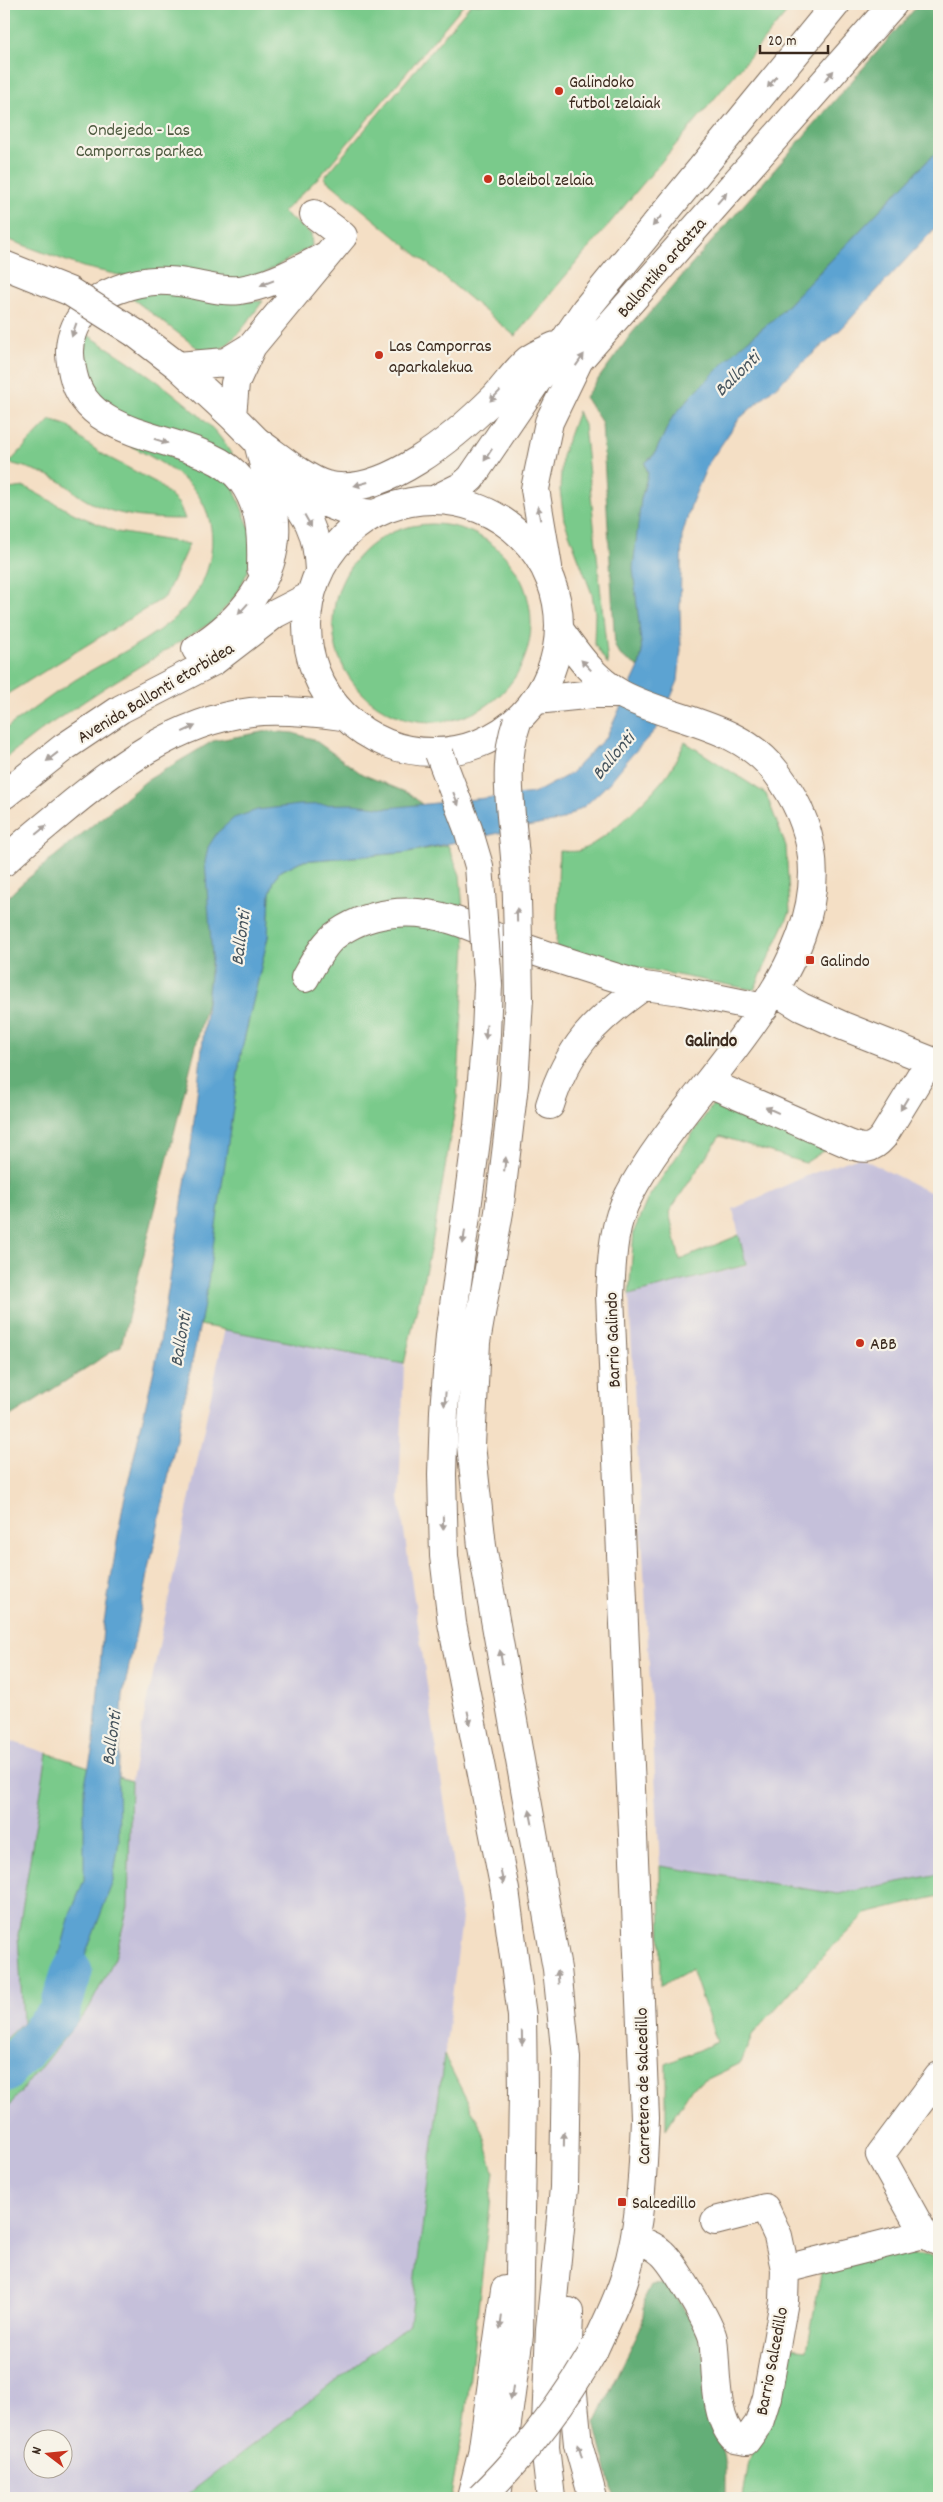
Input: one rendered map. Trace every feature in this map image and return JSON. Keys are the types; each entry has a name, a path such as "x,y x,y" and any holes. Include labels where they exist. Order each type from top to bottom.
{"main road":[{"name":"Ballontiko ardatza","path":"436,499 462,486 471,478 563,341 628,255 836,4"},
{"name":"Ballontiko ardatza","path":"550,578 535,489 549,422 579,360 893,4"},
{"path":"232,416 235,382 252,346 344,236 314,214"},
{"path":"261,583 262,533 256,504 241,480 224,465 198,453 124,428 88,404 75,384 69,356 72,335 78,320 89,306 103,297 136,282 159,279 215,291 238,290 262,286 327,255"},
{"path":"4,264 69,291 136,333 178,366 232,416 313,498 346,511 373,514"},
{"path":"258,442 324,485 347,488 385,477 416,462 446,442 495,397 528,360 563,341"},
{"path":"178,366 226,362 252,346"},
{"path":"121,709 153,677 218,636 248,606 273,560 276,529 272,495 258,442"},
{"path":"258,442 280,481 310,522 318,547 319,570"},
{"path":"436,499 472,505 505,522 532,547 550,578 557,603 559,629 556,654 548,678 536,700 516,722 480,744 439,753 404,750 396,747 371,737 342,716 318,680 306,639 310,596 319,570 342,538 373,514 404,502 436,499"},
{"name":"Avenida Ballonti etorbidea","path":"4,795 63,748 121,709 214,661 275,614 310,596"},
{"path":"559,629 583,662 620,694"},
{"path":"536,700 594,694 620,694"},
{"name":"Barrio Galindo","path":"620,694 722,732 746,745 775,770 798,805 810,846 814,868 812,890 802,933 770,999 658,1149 629,1194 620,1214 613,1242 610,1295 624,1627"},
{"path":"4,862 105,776 146,750 195,726 251,712 303,711 342,716"},
{"path":"516,722 510,740 509,791 516,872 518,1032 514,1085 498,1212 476,1342 471,1445 482,1546 557,1969 566,2058 564,2188 550,2329 546,2448 551,2498"},
{"path":"439,753 468,829 479,866 486,938 486,1034 470,1189 450,1335 444,1410 442,1474 444,1556 452,1623 505,1890 519,1997 523,2082 520,2335 497,2498"},
{"path":"305,978 317,956 332,938 355,923 383,914 420,912 450,919 573,965 644,986 770,999 800,1007 934,1063 883,1138 876,1146 868,1149 849,1144 709,1083"},
{"path":"550,1105 557,1082 568,1060 587,1033 611,1009 644,986"},
{"name":"Carretera de Salcedillo","path":"480,2498 519,2459 571,2390 594,2352 624,2278 635,2239 643,2184 645,2118 624,1627"},
{"path":"785,2269 932,2238 880,2155 939,2076"},
{"path":"472,2498 482,2454 508,2276 522,2152"},
{"path":"564,2188 570,2254 570,2361 578,2444 593,2498"},
{"name":"Barrio Salcedillo","path":"635,2239 662,2252 679,2274 712,2336 722,2416 730,2434 740,2441 746,2440 756,2431 767,2398 784,2301 785,2269 778,2236 765,2208 715,2221"}],"shaded area":[{"path":"859,1157 929,1192 939,1188 939,1874 838,1894 660,1866 629,1295 746,1266 733,1209 811,1174"},
{"path":"225,1328 404,1364 399,1498 462,1919 410,2325 183,2498 4,2498 4,1739 131,1780"}],"green space":[{"name":"Ondejeda - Las Camporras parkea","path":"4,4 464,4 321,175 283,212 311,234 312,246 257,277 228,282 181,274 187,268 123,276 83,267 4,238"},
{"name":"Galindoko futbol zelaiak","path":"471,4 794,4 515,336 324,178"},
{"path":"919,4 939,4 939,149 775,318 741,346 692,395 672,418 654,455 645,463 648,474 641,499 639,612 642,652 639,667 621,656 615,647 602,423 585,397 632,333"},
{"path":"125,293 177,293 210,302 263,301 235,338 221,349 211,351 199,349"},
{"path":"86,334 137,367 186,404 215,431 237,463 178,441 134,421 99,397 89,383 85,371"},
{"path":"578,411 584,425 608,665 594,643 595,613 592,594 564,520 560,490 562,456"},
{"path":"50,420 69,426 81,439 102,454 157,483 179,504 185,519 132,516 105,509 81,497 50,476 9,463"},
{"path":"135,441 231,481 254,539 248,571 237,594 214,621 106,687 44,728 4,759 4,731 9,726 75,680 131,648 171,621 194,597 202,582 208,566 211,532 208,516 201,500 191,486 177,474 131,446"},
{"path":"25,487 75,514 117,532 189,544 165,597 4,696 4,493 8,489"},
{"path":"432,524 451,526 470,532 487,541 502,553 514,568 523,585 529,604 531,623 529,642 523,661 514,678 502,693 487,705 470,714 451,720 432,722 413,720 394,714 377,705 362,693 350,678 341,661 335,642 333,623 335,604 341,585 350,568 362,553 377,541 394,532 413,526"},
{"path":"268,731 293,733 313,739 362,774 410,794 430,811 290,839 220,881 207,1001 121,1346 4,1420 4,901 20,885 146,781 213,741"},
{"path":"685,742 766,794 786,846 790,912 754,990 631,966 556,947 559,851 578,851 588,847 611,831 645,800 665,777"},
{"path":"448,845 460,875 466,945 457,1098 433,1238 404,1364 200,1325 241,1053 268,937 270,893 274,881 279,872 301,861 403,853"},
{"path":"718,1097 830,1147 805,1163 720,1136 669,1212 680,1260 739,1235 746,1265 629,1295 634,1231 648,1198"},
{"path":"47,1753 131,1781 128,1907 115,1958 89,2008 4,2112 4,2040 23,2022 18,1935"},
{"path":"660,1866 838,1894 939,1874 939,1896 866,1914 822,1957 752,2035 741,2063 693,2086 666,2129 666,2064 717,2042 692,1969 661,1986"},
{"path":"444,2055 483,2132 494,2172 465,2420 451,2495 447,2498 183,2498 410,2324"},
{"path":"891,2252 932,2256 939,2277 939,2498 743,2498 749,2461 764,2419 779,2347 807,2350 822,2268"},
{"path":"665,2284 677,2298 701,2336 713,2407 725,2459 725,2498 616,2498 611,2487 595,2423 642,2324 645,2297 651,2285"}],"water":[{"path":"939,149 939,224 841,329 739,419 708,464 692,502 682,536 681,650 678,681 658,727 609,783 586,805 562,820 403,853 301,861 279,872 274,881 270,893 268,937 241,1053 206,1295 123,1695 118,1776 119,1841 113,1881 76,1980 59,2013 49,2024 60,1953 70,1915 84,1880 84,1788 94,1742 103,1628 123,1505 159,1348 192,1139 212,957 205,862 208,847 217,833 234,818 257,810 299,805 353,804 387,808 535,793 570,774 607,736 639,667 642,652 633,568 641,499 648,474 645,463 654,455 672,418 692,395 741,346 775,318"}],"waterway":[{"name":"Ballonti","path":"4,2073 59,2013 72,1971"}],"place":[{"name":"Galindoko futbol zelaiak","path":"559,91"},
{"name":"Boleibol zelaia","path":"488,179"},
{"name":"Las Camporras aparkalekua","path":"379,355"},
{"name":"Galindo","path":"810,960"},
{"name":"ABB","path":"860,1343"},
{"name":"Salcedillo","path":"622,2202"}],"district":[{"name":"Galindo","path":"711,1039"}]}
